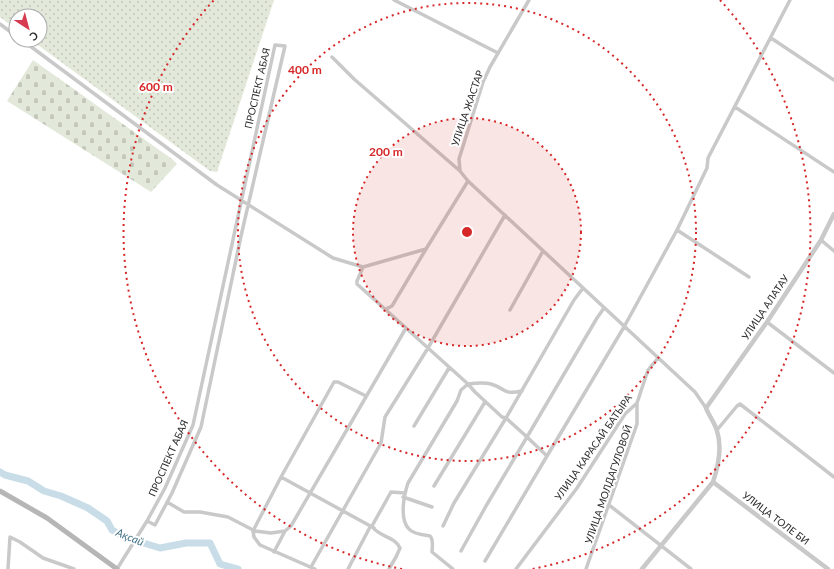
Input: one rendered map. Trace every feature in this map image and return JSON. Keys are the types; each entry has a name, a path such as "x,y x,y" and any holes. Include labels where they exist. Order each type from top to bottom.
{"main road":[{"path":"0,491 47,518 115,569"}],"street":[{"path":"394,0 498,53"},
{"name":"УЛИЦА ЖАСТАР","path":"460,171 459,160 483,82 529,0"},
{"path":"485,561 624,327 677,230 707,168 708,159 790,0"},
{"path":"771,38 834,80"},
{"name":"ПРОСПЕКТ АБАЯ","path":"115,569 147,521 165,488 193,425 275,45 285,46 248,206 201,427 155,525 147,521"},
{"path":"33,48 186,162 248,206 292,231 333,258 363,267 426,249"},
{"path":"332,57 354,79 460,171 468,181 695,392 706,408 717,430 719,442 718,464 713,482 642,569"},
{"path":"735,107 834,172"},
{"path":"386,310 392,306 468,181"},
{"name":"УЛИЦА АЛАТАУ","path":"706,408 767,322 821,240 834,214"},
{"path":"311,567 381,443 385,417 428,348 505,215"},
{"path":"677,230 749,277"},
{"path":"821,240 834,251"},
{"path":"510,310 543,251"},
{"path":"363,267 357,284 468,384 485,402 502,417 506,418 547,456"},
{"path":"443,526 454,503 522,391 574,300 583,288"},
{"path":"461,551 486,506 604,308"},
{"path":"767,322 834,373"},
{"path":"167,502 184,512 200,512 228,518 253,530 271,533 285,530 291,526 406,328"},
{"name":"УЛИЦА КАРАСАЙ БАТЫРА","path":"516,569 577,488 625,414 636,403 648,370 658,358"},
{"path":"414,426 449,368"},
{"path":"315,569 260,545 254,536 253,530 334,382 338,382 366,396"},
{"path":"453,569 432,552 433,539 430,536 408,529 404,518 404,495 408,483 457,401 461,390 468,384 491,384 510,394 522,391"},
{"path":"434,486 485,402"},
{"name":"УЛИЦА МОЛДАГУЛОВОЙ","path":"586,569 638,424 636,403"},
{"path":"717,430 740,404 834,477"},
{"path":"281,477 398,543 400,548 389,569"},
{"name":"УЛИЦА ТОЛЕ БИ","path":"713,482 828,569"},
{"path":"348,569 391,492 404,495 432,507"},
{"path":"609,505 691,569"},
{"path":"274,552 285,530"},
{"path":"8,569 10,537 43,558 74,569"}],"green space":[{"path":"0,0 274,0 217,172 210,171 42,48 48,48 48,8 8,8 8,23 0,17"},
{"path":"33,60 177,164 151,192 7,101"}],"waterway":[{"name":"Ақсай","path":"0,472 5,475 28,481 44,491 61,496 88,508 107,521 112,530 124,537 160,548 186,543 210,543 220,564 238,569"}]}
